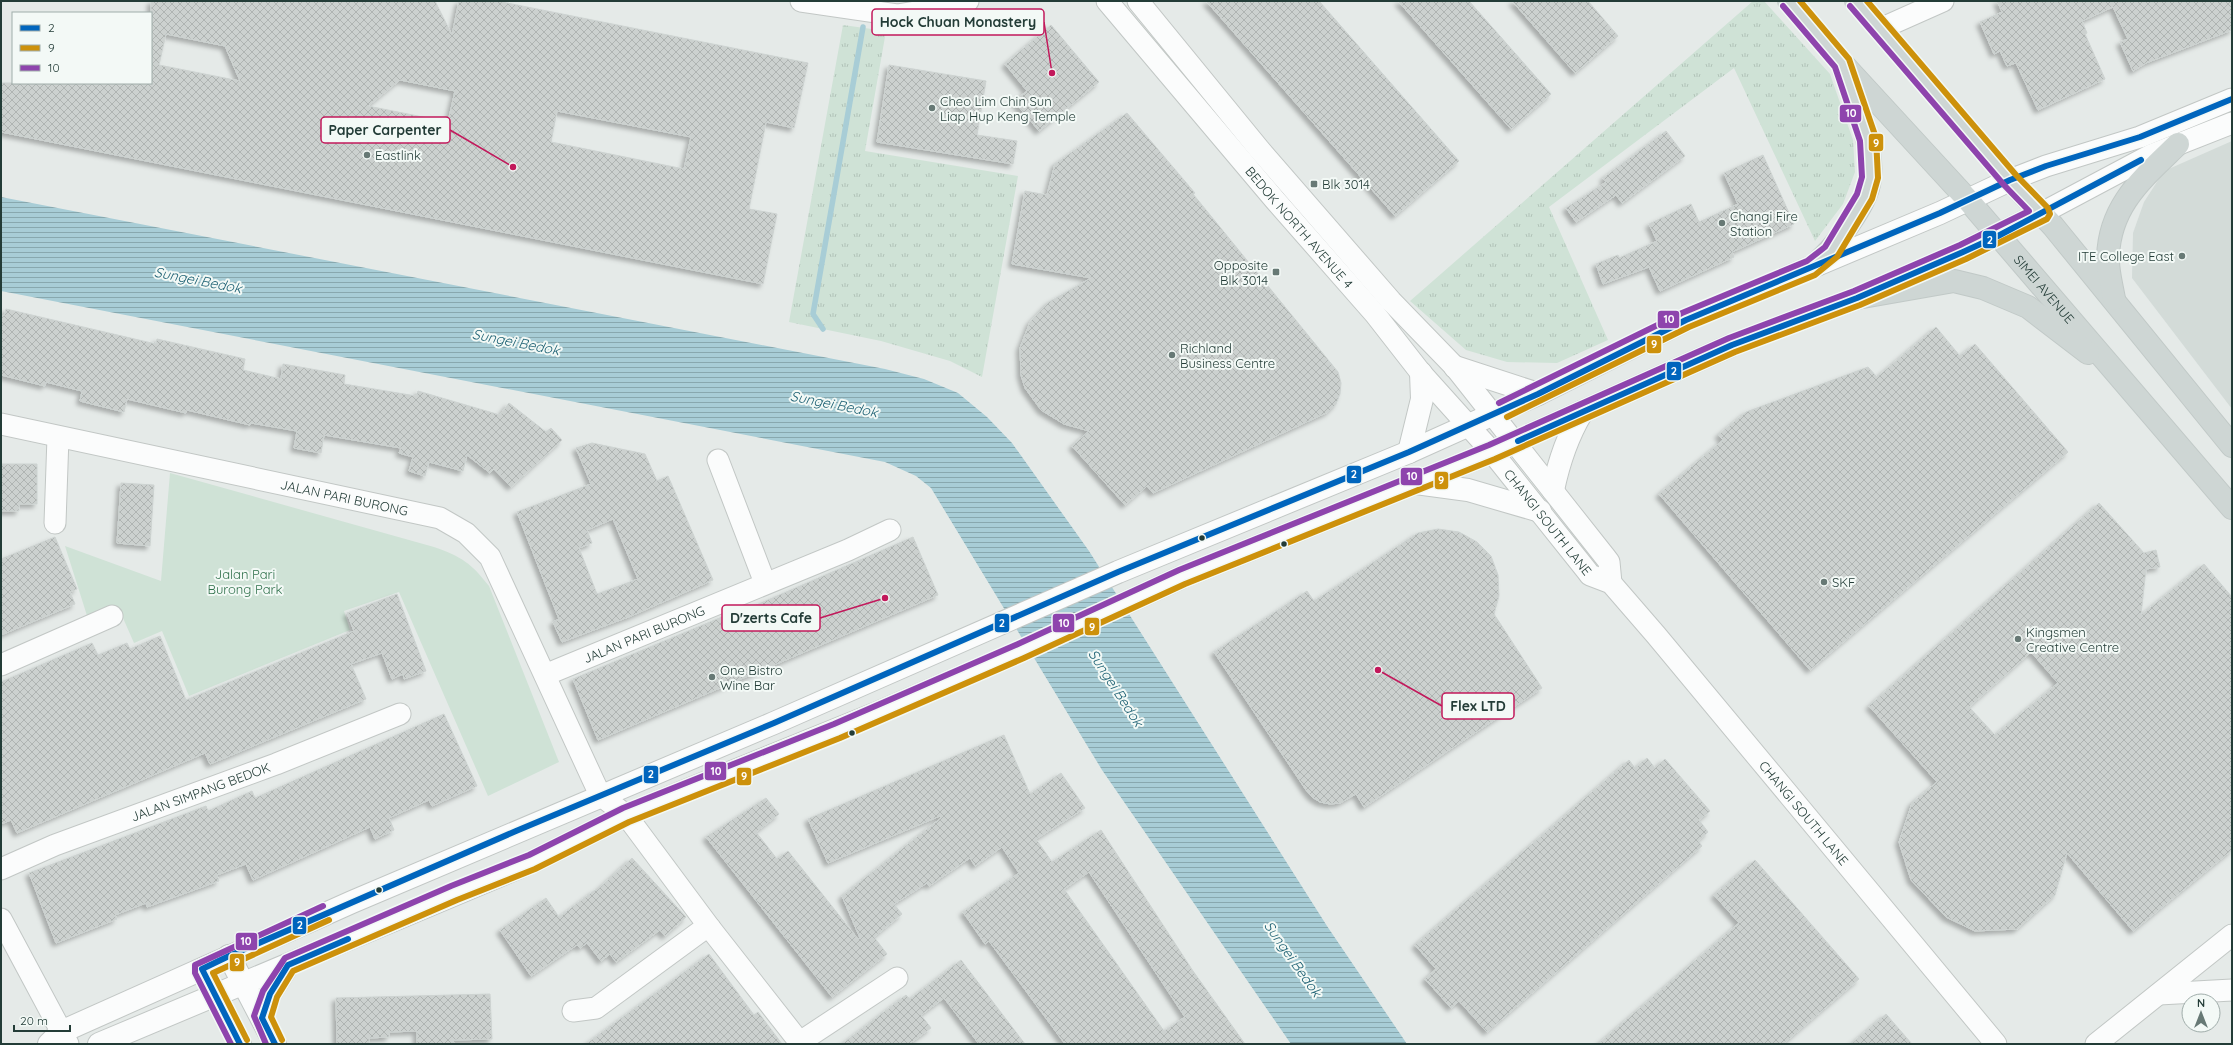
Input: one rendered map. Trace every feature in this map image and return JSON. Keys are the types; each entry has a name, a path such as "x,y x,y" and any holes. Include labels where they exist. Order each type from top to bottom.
{"main road":[{"name":"SIMEI AVENUE","path":"1789,1 1842,63 1968,200 2232,508"},
{"path":"1856,1 2010,180 2042,213 2232,446"},
{"path":"1811,268 1831,252 1856,213 1864,197 1870,178 1868,139 1842,63"},
{"path":"2114,301 2108,260 2112,231 2122,205 2136,184 2178,144"},
{"path":"1857,298 1954,281 1983,288 2028,307 2123,379"}],"street":[{"path":"801,1 898,15 959,5 968,1"},
{"name":"BEDOK NORTH AVENUE 4","path":"1107,1 1275,200 1375,314 1421,373 1467,426 1492,452"},
{"name":"BEDOK NORTH AVENUE 4","path":"1138,1 1279,173 1391,300 1455,367 1515,442"},
{"path":"1880,29 1931,3"},
{"path":"1,919 59,1040 229,956 600,795 774,723 1005,623 1113,574 1410,452 1538,394 1686,320 1811,268 1968,200 2010,180 2140,137 2232,99"},
{"path":"99,1044 288,965 454,893 532,862 626,815 837,731 1021,651 1129,600 1492,452 1732,345 1857,298 1998,236 2151,155 2232,123"},
{"path":"1455,367 1538,394"},
{"path":"1410,452 1422,399 1421,373"},
{"path":"1553,490 1562,451 1570,432 1582,412"},
{"name":"JALAN PARI BURONG","path":"1,424 440,518 466,533 490,557 600,795 626,815 710,928 801,1043"},
{"path":"55,524 58,437"},
{"name":"CHANGI SOUTH LANE","path":"1515,442 1609,562 1611,583"},
{"name":"CHANGI SOUTH LANE","path":"1492,452 1586,571 1611,583 1996,1044"},
{"path":"718,460 765,583"},
{"path":"1415,483 1468,490 1540,511"},
{"name":"JALAN PARI BURONG","path":"545,675 848,550 890,530"},
{"path":"1,665 112,616"},
{"name":"JALAN SIMPANG BEDOK","path":"1,869 55,845 276,764 400,714"},
{"path":"573,1011 596,1008 701,931 710,928"},
{"path":"2096,1044 2232,936"},
{"path":"229,956 275,1044"},
{"path":"262,1018 270,994 288,965"},
{"path":"202,969 240,1044"},
{"path":"801,1043 897,978"},
{"path":"2159,994 2232,990"}],"shaded area":[{"name":"ITE College East","path":"2232,141 2232,409 2132,278 2133,233 2144,202 2164,171"}],"green space":[{"path":"1753,1 1764,1 1830,74 1853,140 1855,172 1843,204 1815,241 1734,68 1549,207 1608,340 1557,363 1507,362 1466,350 1410,301"},
{"path":"843,25 886,31 865,151 1018,176 982,377 950,361 881,341 789,322"},
{"name":"Jalan Pari Burong Park","path":"170,473 434,547 452,554 471,566 489,586 559,762 488,796 399,592 344,611 350,630 189,696 162,631 134,643 119,609 89,622 65,546 161,581"}],"water":[{"name":"Sungei Bedok","path":"1,197 885,369 924,379 958,393 987,417 1012,443 1089,551 1327,926 1407,1044 1291,1044 1102,770 931,488 916,476 885,462 1,291"}],"building":[{"name":"Eastlink","path":"151,1 435,1 452,35 459,1 497,1 808,63 794,128 766,122 749,209 777,214 763,284 1,132 1,83 152,84","holes":["166,34 225,46 240,81 159,65","400,80 455,91 448,122 368,106","557,111 691,137 684,169 551,142"]},
{"path":"1206,1 1319,1 1459,161 1395,216"},
{"path":"1398,1 1469,1 1551,94 1511,129"},
{"path":"1512,1 1588,1 1618,36 1575,73"},
{"path":"1997,1 2232,1 2232,30 2146,63 2133,71 2120,42 2128,39 2113,7 2082,21 2087,33 2085,34 2105,79 2038,110 2016,63 2007,66 2000,51 1994,54 1980,22 2002,12"},
{"path":"1051,25 1099,82 1039,131 1014,101 1027,91 1005,64"},
{"name":"Cheo Lim Chin Sun Liap Hup Keng Temple","path":"889,65 986,81 977,135 1017,141 1013,164 877,142"},
{"name":"Richland Business Centre","path":"1127,113 1195,193 1193,194 1338,372 1341,383 1340,394 1336,404 1328,412 1153,493 1147,486 1125,505 1072,446 1089,431 1064,424 1041,410 1025,388 1021,375 1020,348 1030,322 1049,302 1091,278 1012,264 1025,191 1047,195 1055,164"},
{"path":"1666,131 1685,156 1622,203 1616,195 1576,222 1566,208 1606,182 1603,178"},
{"name":"Changi Fire Station","path":"1763,155 1794,224 1732,252 1734,257 1660,291 1649,267 1603,284 1596,264 1618,255 1619,258 1657,241 1649,224 1691,204 1699,222 1738,204 1724,173"},
{"path":"6,309 156,344 157,339 245,359 243,370 281,379 283,364 345,375 344,384 416,396 418,391 500,415 509,403 546,432 551,428 562,440 511,487 494,469 490,473 467,455 463,471 429,462 425,476 409,471 413,457 399,453 401,448 324,435 321,453 294,448 297,431 251,423 250,425 187,410 186,413 127,399 124,412 80,401 82,391 46,382 45,386 1,375 1,315 4,316"},
{"name":"SKF","path":"1936,327 1960,356 1975,344 2068,452 1810,670 1659,494 1723,440 1718,435 1746,412 1868,367 1877,377"},
{"path":"592,443 645,454 657,481 668,476 713,580 631,616 562,642 553,622 559,619 517,512 591,484 576,448","holes":["613,519 638,579 597,594 579,548 592,543 587,530"]},
{"path":"1,464 37,464 37,504 19,504 19,511 1,511"},
{"path":"121,483 154,485 150,546 117,543"},
{"path":"2099,503 2144,553 2156,550 2160,567 2146,569 2141,615 2204,564 2232,597 2232,850 2133,931 2067,853 2055,895 2017,929 1975,931 1946,917 1911,880 1899,842 1912,803 1937,782 1869,706","holes":["2031,652 2058,683 1995,735 1969,707"]},
{"path":"1438,529 1459,532 1477,542 1491,556 1498,575 1499,596 1494,614 1542,688 1364,807 1356,794 1340,803 1330,804 1320,802 1312,797 1306,790 1214,652 1307,591 1314,601 1418,533"},
{"path":"55,537 77,589 70,592 75,604 1,635 1,559"},
{"path":"913,537 938,595 598,740 573,679 746,607 747,609"},
{"path":"397,594 426,671 404,679 403,674 392,679 382,653 351,664 366,699 210,764 205,753 17,833 11,820 1,824 1,682 92,643 98,655 127,643 130,649 160,636 186,700 354,631 347,613"},
{"path":"444,714 477,786 432,806 429,800 389,818 394,830 375,839 370,827 253,880 246,864 217,875 219,881 147,907 146,903 115,915 117,919 56,943 29,873 206,806 208,811 252,791 255,798"},
{"path":"1004,735 1030,794 1061,773 1085,808 1036,839 1052,862 1101,830 1193,971 1245,1044 1065,1044 989,941 985,944 963,912 1019,873 1002,847 975,866 970,858 929,886 927,883 894,904 902,914 874,937 887,954 832,997 706,837 766,798 779,814 756,832 777,859 788,851 858,939 860,938 842,896 941,818 940,816 828,863 808,819","holes":["1089,872 1185,1017 1164,1031 1064,889"]},
{"path":"1647,758 1655,768 1665,759 1710,811 1699,820 1708,832 1698,841 1702,846 1487,1032 1459,1001 1451,1008 1425,979 1436,969 1415,945 1629,760 1635,768"},
{"path":"632,858 686,917 665,936 660,930 616,962 610,954 601,961 587,943 580,948 577,945 531,976 500,930 546,898 559,917 595,890 596,891"},
{"path":"1755,860 1859,979 1783,1044 1598,1044 1739,923 1714,895"},
{"path":"709,954 754,1015 758,1012 782,1044 586,1044"},
{"path":"961,960 1025,1044 979,1044 944,998 921,1015 931,1028 909,1044 842,1044 906,995 910,999"},
{"path":"490,994 492,1039 453,1040 454,1044 417,1044 417,1031 389,1032 389,1037 369,1038 369,1044 337,1044 336,998"},
{"path":"1886,1014 1912,1044 1851,1044"}],"waterway":[{"path":"823,329 813,314 863,27"}],"transit line":[{"name":"9","path":"1507,417 1689,327 1815,275 1837,257 1872,199 1878,178 1876,138 1849,59 1800,1"},
{"name":"9","path":"282,1040 271,1017 277,997 293,971 457,900 535,869 629,822 840,738 1024,658 1185,584 1495,459 1735,352 1860,305 1966,259 2047,219 2050,214 2048,208 2016,175 1867,1"},
{"name":"10","path":"1499,403 1682,313 1807,261 1825,247 1857,194 1862,177 1860,141 1835,67 1783,6"},
{"name":"10","path":"266,1044 254,1016 263,991 285,958 451,886 529,855 623,808 834,724 1018,644 1179,570 1489,445 1729,338 1854,291 1960,245 2029,211 2004,185 1850,6"},
{"name":"2","path":"240,1044 202,969 229,956 516,831 774,723 1118,572 1409,452 1538,394 1686,320 1940,213 2010,180 2046,166 2140,137 2232,99"},
{"name":"2","path":"1518,441 1732,345 1857,298 1963,252 1998,236 2141,160"},
{"name":"10","path":"231,1044 195,973 195,965 323,906"},
{"name":"9","path":"247,1040 213,973 329,920"},
{"name":"2","path":"275,1044 262,1018 270,994 288,965 348,939"}],"place":[{"name":"Hock Chuan Monastery","path":"1052,73"},
{"name":"Cheo Lim Chin Sun Liap Hup Keng Temple","path":"932,108"},
{"name":"Eastlink","path":"367,155"},
{"name":"Paper Carpenter","path":"513,167"},
{"name":"Blk 3014","path":"1314,184"},
{"name":"Changi Fire Station","path":"1722,223"},
{"name":"ITE College East","path":"2182,256"},
{"name":"Opposite Blk 3014","path":"1276,272"},
{"name":"Richland Business Centre","path":"1172,355"},
{"name":"SKF","path":"1824,582"},
{"name":"D'zerts Cafe","path":"885,598"},
{"name":"Kingsmen Creative Centre","path":"2018,639"},
{"name":"Flex LTD","path":"1378,670"},
{"name":"One Bistro Wine Bar","path":"712,677"}]}
